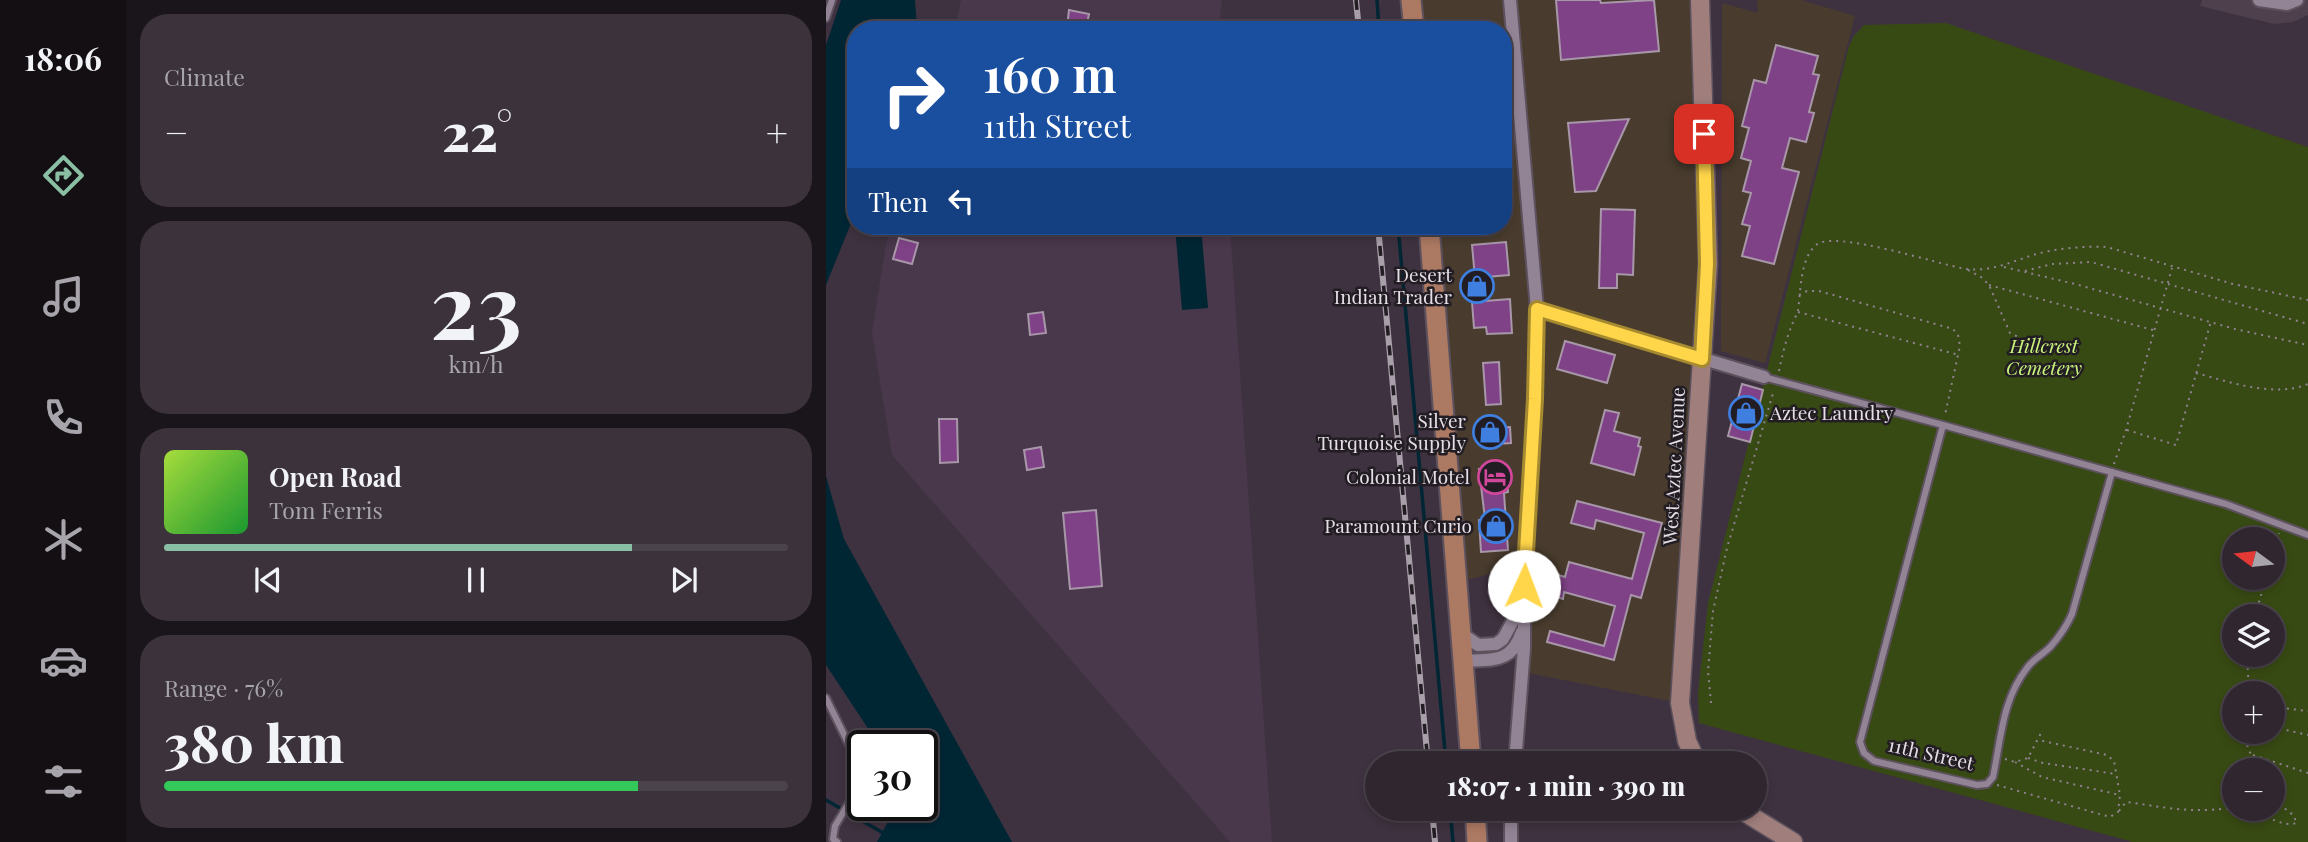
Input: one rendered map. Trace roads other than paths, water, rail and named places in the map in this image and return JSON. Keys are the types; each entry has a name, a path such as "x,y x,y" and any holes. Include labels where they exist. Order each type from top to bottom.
{"main road":[{"path":"1412,0 1413,21"},
{"name":"West Aztec Avenue","path":"1692,751 1680,703 1707,264 1700,0"},
{"path":"1430,235 1470,751"},
{"path":"1476,821 1477,842"},
{"path":"1759,821 1793,842"}],"street":[{"path":"1510,0 1512,21"},
{"path":"2259,0 2287,4 2297,0"},
{"path":"1512,23 1537,309 1535,399 1516,751"},
{"path":"1537,309 1770,379"},
{"path":"1460,624 1465,636 1478,645 1496,644 1503,639 1516,615 1525,566"},
{"path":"1463,662 1494,660 1507,656 1517,645 1524,625"},
{"path":"1511,821 1511,842"}],"lane":[{"path":"826,18 832,0"},
{"path":"1770,379 2225,504 2308,535"},
{"name":"11th Street","path":"1943,425 1860,742 1864,753 1874,761 1977,785 1987,784 1993,777 2005,711 2015,685 2029,665 2052,646 2073,614 2112,472"},
{"path":"826,698 861,769 861,783 835,826 833,839 837,842"}],"water":[{"path":"841,0 915,0 916,21 847,21 847,233 826,285 826,45"},
{"path":"1176,235 1202,235 1208,308 1182,310"},
{"path":"826,476 844,539 1012,842 877,842 888,821 938,821 938,730 869,730 826,665"}],"waterway":[{"path":"1377,0 1378,21"},
{"path":"1399,235 1445,751"},
{"path":"826,800 885,834"},
{"path":"1451,821 1453,842"}],"railway":[{"path":"1356,0 1358,21"},
{"path":"1379,235 1427,751"},
{"path":"1433,821 1435,842"}],"place":[{"name":"Desert Indian Trader","path":"1477,286"},
{"name":"Aztec Laundry","path":"1746,413"},
{"name":"Silver Turquoise Supply","path":"1490,432"},
{"name":"Colonial Motel","path":"1495,477"},
{"name":"Paramount Curio","path":"1496,526"}],"park label":[{"name":"Hillcrest Cemetery","path":"2044,357"}]}
